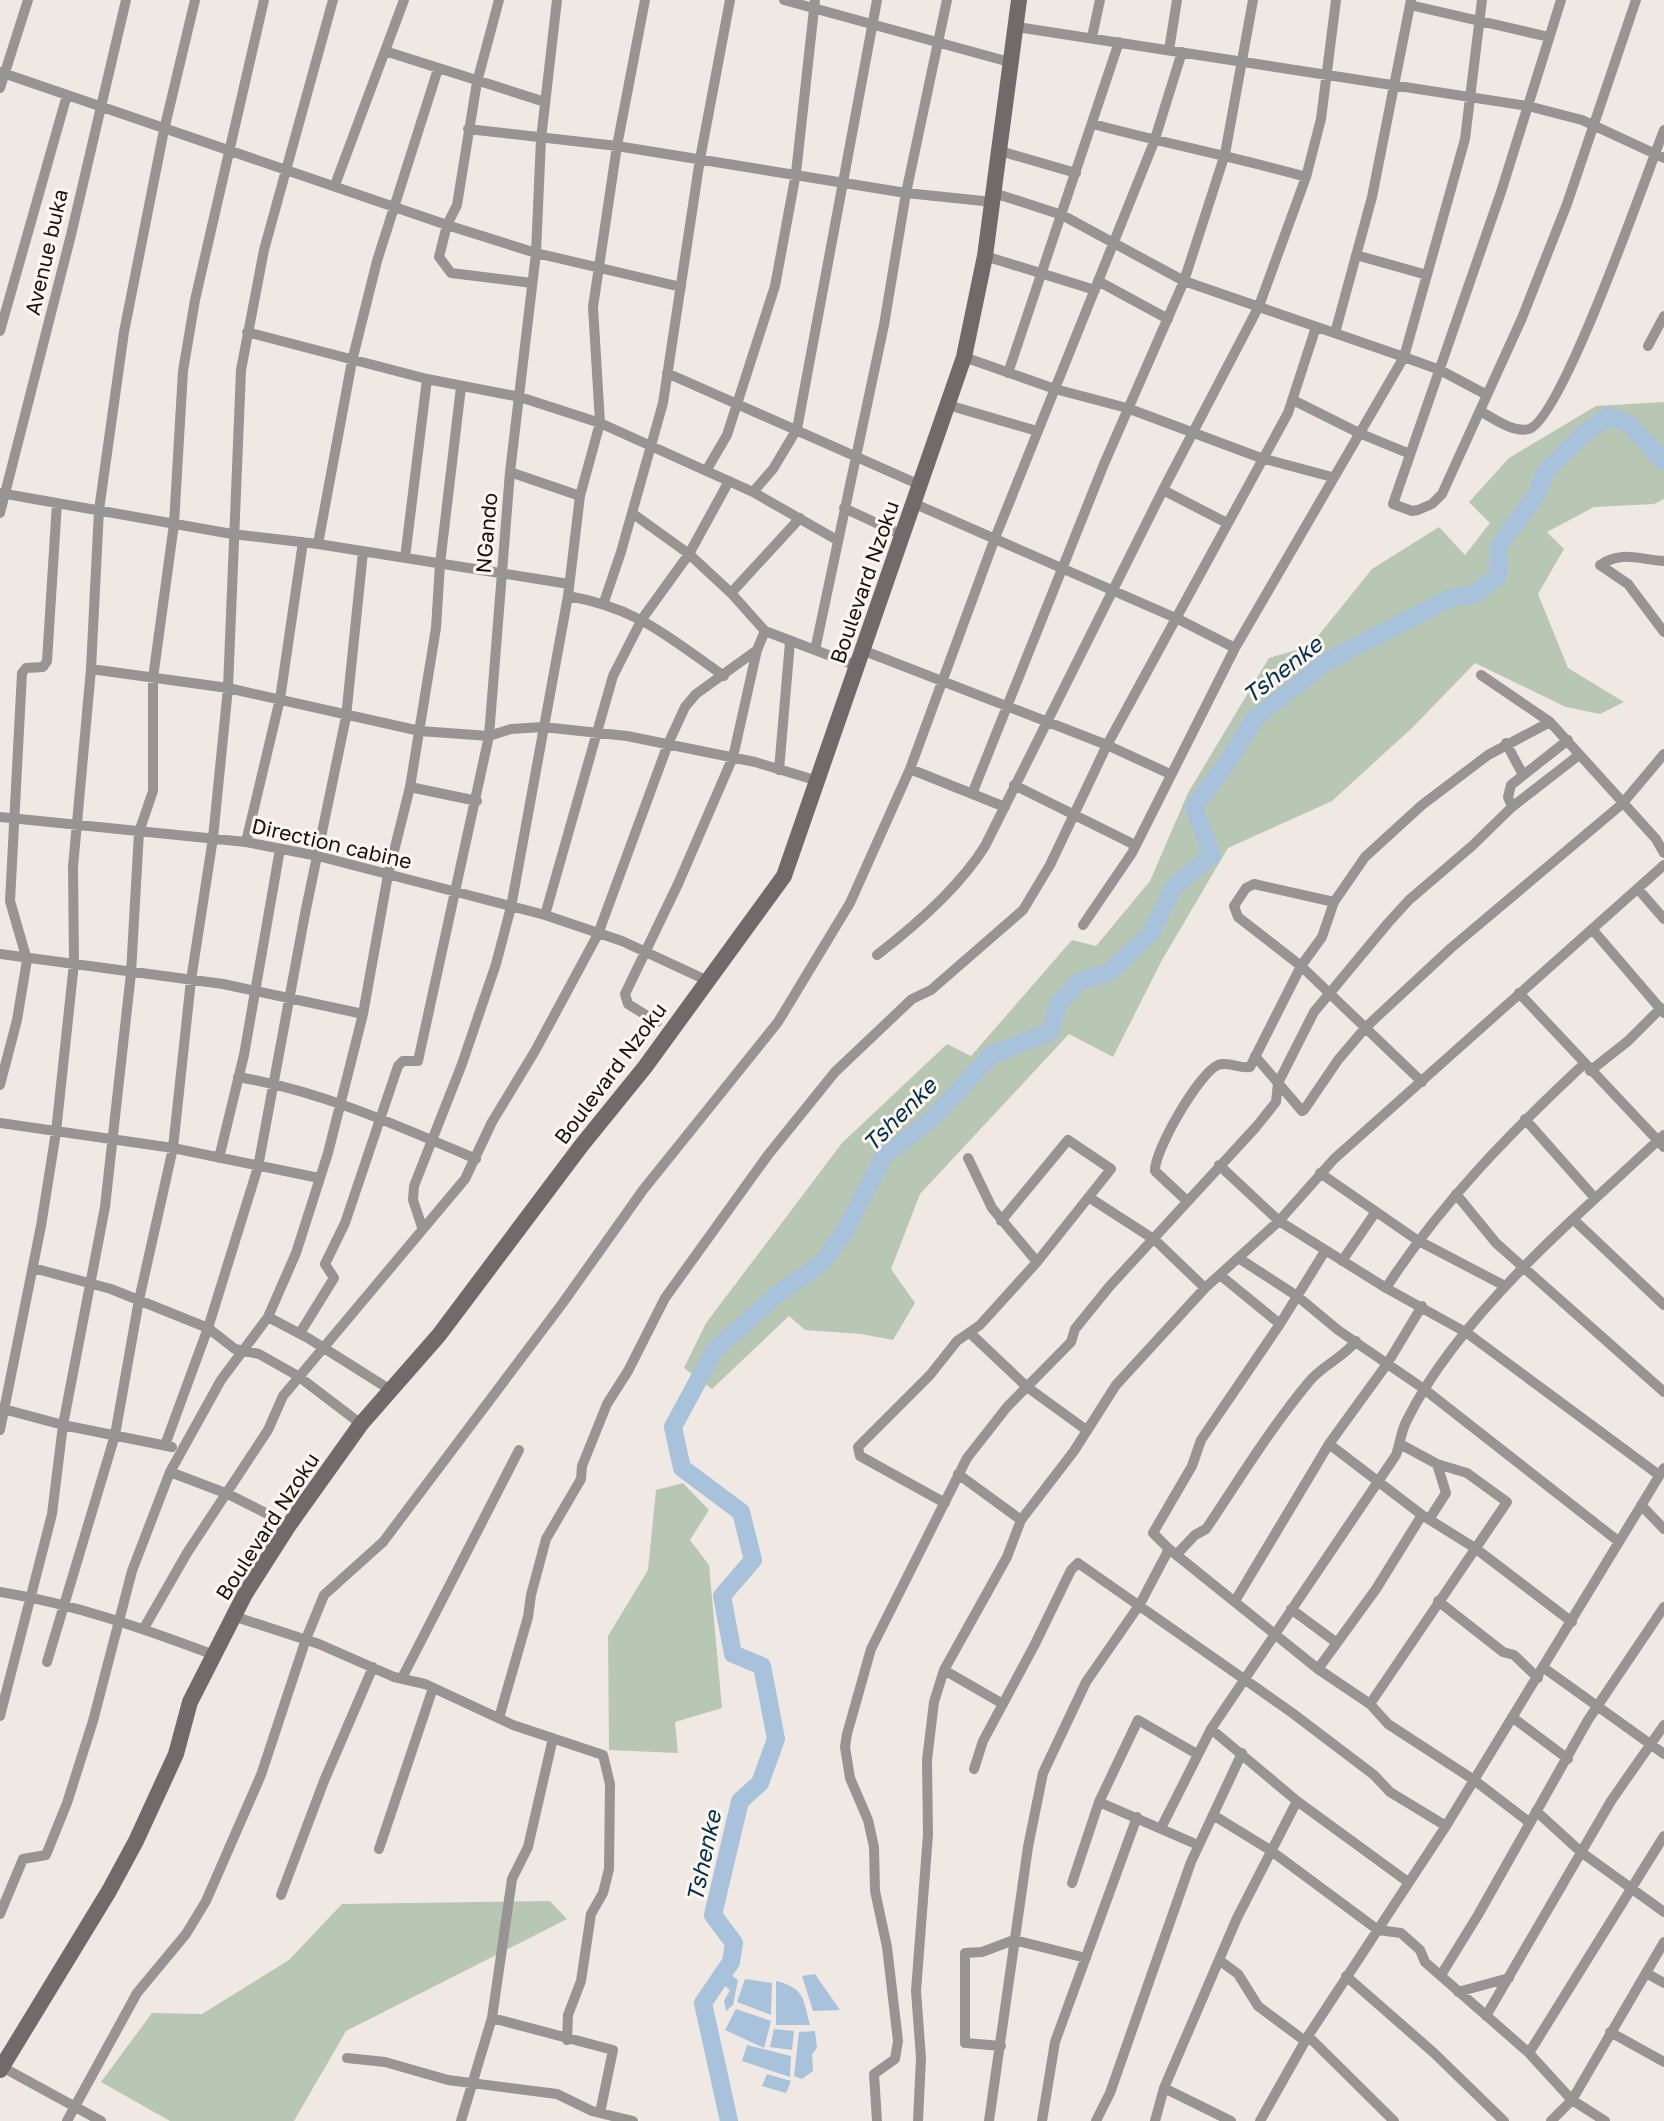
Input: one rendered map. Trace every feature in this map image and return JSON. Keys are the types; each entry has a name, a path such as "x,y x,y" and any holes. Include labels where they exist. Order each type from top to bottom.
{"street":[{"path":"0,88 28,0"},
{"name":"Avenue buka","path":"0,513 68,247 125,0"},
{"path":"0,1430 2,1408 33,1268 56,1132 74,963 73,867 91,669 99,510 124,332 164,130 195,0"},
{"path":"0,1716 33,1597 52,1514 63,1424 88,1281 103,1216 114,1140 131,974 139,832 153,791 153,678 174,524 183,371 195,300 264,0"},
{"path":"47,1662 115,1435 139,1300 173,1148 191,980 213,838 228,688 232,534 241,370 264,250 333,0"},
{"path":"335,185 404,0"},
{"path":"499,0 477,82 457,205 447,225 439,257 449,272 532,283"},
{"name":"NGando","path":"380,1119 398,1066 403,1061 417,1063 477,801 489,736 510,472 536,253 541,139 557,0"},
{"path":"422,1227 412,1191 488,989 511,907 568,596 580,496 600,424 593,307 617,146 645,0"},
{"path":"604,602 663,403 701,159 730,0"},
{"path":"783,0 815,4 1013,63"},
{"path":"753,492 773,469 797,429 877,0"},
{"path":"815,650 854,456 884,325 906,193 947,0"},
{"name":"Boulevard Nzoku","path":"1,2068 109,1891 136,1841 176,1754 190,1702 233,1616 289,1525 361,1424 439,1335 581,1146 645,1067 784,876 964,358 985,256 1013,63 1019,0"},
{"path":"1092,37 1100,0"},
{"path":"1169,51 1177,0"},
{"path":"972,794 1127,408 1184,281 1224,154 1253,0"},
{"path":"877,955 905,933 967,872 985,846 1191,434 1259,306 1306,177 1321,119 1336,0"},
{"path":"1083,925 1135,845 1235,648 1404,357 1460,158 1482,0"},
{"path":"1561,0 1440,370 1393,503 1412,511 1432,504 1439,498 1480,411 1562,216 1636,0"},
{"path":"1335,333 1372,197 1411,3 1549,37"},
{"path":"706,471 721,449 775,286 796,173 815,4"},
{"path":"1017,27 1092,37 1242,64 1528,106 1592,124 1660,156"},
{"path":"1008,373 1119,43"},
{"path":"385,51 545,102"},
{"path":"67,2121 137,1993 186,1934 206,1900 261,1775 306,1639 324,1595 383,1542 562,1304 643,1190 778,1022 850,903 910,769 995,538 1153,142 1182,52"},
{"path":"318,544 352,361 392,207 426,113 438,69"},
{"path":"3,73 447,225 536,253 681,287"},
{"path":"0,331 67,95"},
{"path":"1093,124 1153,142 1224,154 1306,177"},
{"path":"468,129 617,146 906,193 993,197 1062,215 1184,281 1440,370 1487,395"},
{"path":"1480,411 1516,429 1528,429 1538,424 1560,386 1599,301 1660,156 1664,130"},
{"path":"1000,151 1076,173"},
{"path":"1356,255 1427,275"},
{"path":"985,256 1096,286 1168,319"},
{"path":"1648,346 1664,316"},
{"path":"499,1718 528,1617 546,1539 581,1479 582,1466 596,1438 601,1416 628,1371 665,1298 768,1155 835,1072 912,999 931,990 1022,912 1050,866 1107,745 1178,619 1293,400 1316,327"},
{"path":"247,332 427,379 520,397 600,424 753,492 837,540"},
{"path":"964,358 1055,389 1127,408 1191,434 1262,458 1332,477"},
{"path":"667,373 920,485"},
{"path":"405,558 427,379"},
{"path":"0,1914 23,1859 44,1857 58,1826 93,1721 134,1564 170,1472 241,1350 268,1317 296,1252 319,1178 363,1014 388,875 410,787 436,628 440,564 461,387"},
{"path":"1293,400 1359,433 1410,454"},
{"path":"947,405 1037,431"},
{"path":"510,472 580,496"},
{"path":"545,915 613,676 642,619 689,554 729,481"},
{"path":"1163,490 1227,523"},
{"path":"3,494 232,534 318,544 569,583"},
{"path":"0,1085 17,1020 27,960 10,901 22,673 26,668 43,667 47,661 57,503"},
{"path":"913,503 1178,619 1235,648"},
{"path":"844,508 902,535"},
{"path":"632,513 689,554 765,631 857,666"},
{"path":"730,593 800,518"},
{"path":"246,842 280,699 303,542"},
{"path":"165,1445 208,1328 258,1167 289,997 346,717 363,552"},
{"path":"1664,561 1629,555 1614,557 1600,565 1628,584 1664,632"},
{"path":"568,596 604,602 642,619 724,676"},
{"path":"657,1022 624,999 733,757 757,650 765,631"},
{"path":"779,770 790,642"},
{"path":"144,1629 187,1553 268,1430 283,1396 422,1227 465,1179 492,1122 535,1051 598,934 668,744 690,699 757,650"},
{"path":"862,650 1107,745 1170,774"},
{"path":"91,669 228,688 346,717 419,731 489,736 511,729 543,727 598,732 733,757 818,781"},
{"path":"1481,675 1550,722 1656,839 1664,853"},
{"path":"1187,1201 1157,1174 1157,1159 1196,1087 1210,1071 1225,1064 1250,1067 1301,966 1322,937 1334,902 1351,875 1380,841 1444,788 1506,743 1550,722"},
{"path":"1512,807 1508,790 1568,740"},
{"path":"1506,743 1523,775"},
{"path":"1255,1056 1303,1111 1338,1060 1366,1027 1451,948 1622,804 1664,754"},
{"path":"877,2121 874,2074 895,2059 898,2041 887,1947 876,1891 874,1847 868,1820 850,1778 845,1746 871,1649 958,1474 982,1434 1071,1342 1074,1329 1276,1102 1278,1083 1303,1032 1329,992 1404,904 1512,807 1580,755"},
{"path":"910,769 1005,807"},
{"path":"1014,785 1135,845"},
{"path":"410,787 477,801"},
{"name":"Direction cabine","path":"0,817 246,842 318,856 545,915 598,934 706,980"},
{"path":"219,1158 238,1077 280,849"},
{"path":"918,2121 921,2058 916,1991 928,1833 927,1760 934,1702 944,1670 1007,1558 1021,1520 1074,1451 1085,1429 1139,1357 1205,1288 1279,1221 1320,1173 1664,865"},
{"path":"1334,902 1254,884 1249,885 1234,906 1238,917 1301,966 1422,1082"},
{"path":"1639,889 1664,919"},
{"path":"1386,1288 1417,1240 1525,1119 1587,1068 1628,1041 1662,1011 1592,929"},
{"path":"0,954 27,960 74,963 131,974 255,990 363,1014"},
{"path":"1161,1828 1211,1729 1396,1455 1406,1422 1424,1389 1522,1266 1594,1197 1662,1141 1587,1068 1519,993"},
{"path":"238,1077 273,1083 339,1103 476,1159"},
{"path":"300,1333 334,1278 325,1264 345,1223 380,1119"},
{"path":"1525,1119 1594,1197"},
{"path":"0,1123 173,1148 319,1178"},
{"path":"945,1503 860,1456 857,1450 935,1370 957,1341 970,1333 1037,1262 1111,1169 1068,1140 1001,1221"},
{"path":"968,1158 984,1195 1001,1221 1037,1262"},
{"path":"1219,1165 1279,1221 1386,1288 1467,1333 1661,1471 1541,1673 1446,1826 1307,2038 1260,2121"},
{"path":"1320,1173 1417,1240 1505,1286"},
{"path":"1456,1194 1484,1231 1664,1392"},
{"path":"1090,1198 1155,1240 1205,1288"},
{"path":"1342,1261 1375,1213"},
{"path":"1573,1219 1664,1306"},
{"path":"1325,1251 1280,1324 1201,1440 1192,1466 1153,1533 1318,1669 1370,1704 1388,1724 1474,1780 1529,1822"},
{"path":"1240,1259 1297,1296 1424,1389 1618,1541"},
{"path":"33,1268 88,1281 208,1328 241,1350 260,1354 298,1376 361,1424"},
{"path":"1220,1275 1280,1324"},
{"path":"1235,1601 1329,1444 1387,1364 1422,1306"},
{"path":"268,1317 300,1333 389,1389"},
{"path":"970,1333 1027,1387 1085,1429"},
{"path":"989,2121 1014,1940 1043,1773 1086,1682 1173,1551 1206,1529 1287,1408 1323,1367 1344,1356 1356,1340"},
{"path":"2,1408 63,1424 182,1448"},
{"path":"1329,1444 1426,1516 1475,1548 1572,1622"},
{"path":"1370,1704 1506,1501 1467,1473 1437,1464 1400,1444"},
{"path":"402,1678 519,1450"},
{"path":"1318,1669 1426,1516 1446,1493 1437,1464"},
{"path":"170,1472 228,1494 289,1525"},
{"path":"958,1474 1021,1520"},
{"path":"1641,1505 1664,1529"},
{"path":"974,1769 983,1741 1076,1565 1083,1565 1246,1679 1374,1774 1390,1792 1446,1826"},
{"path":"0,1592 33,1597 119,1621 214,1656"},
{"path":"1438,1601 1503,1652 1514,1655 1592,1704 1664,1754"},
{"path":"1441,1975 1568,1759 1588,1720 1592,1704 1664,1607"},
{"path":"1291,1609 1337,1643"},
{"path":"233,1616 306,1639 433,1688 499,1718 603,1755 610,1784 609,1869 603,1893 591,1914 581,1981 568,2015 567,2040"},
{"path":"281,1895 324,1782 373,1667"},
{"path":"944,1670 1003,1704"},
{"path":"379,1849 433,1688"},
{"path":"1512,1717 1568,1759"},
{"path":"1073,1882 1098,1802 1138,1720 1198,1754"},
{"path":"1486,2016 1611,1801 1664,1725"},
{"path":"1211,1729 1297,1801 1408,1882"},
{"path":"461,2121 492,2018 512,1879 528,1847 554,1738"},
{"path":"1096,2121 1110,2092 1198,1846 1242,1753"},
{"path":"1155,2121 1164,2088 1219,1961 1269,1850 1297,1801"},
{"path":"1098,1802 1198,1846"},
{"path":"1536,1811 1581,1852 1664,1912"},
{"path":"1213,1815 1269,1850 1378,1930 1401,1933 1458,1992 1529,2053 1572,2100 1605,2121"},
{"path":"1042,2121 1055,2042 1137,1817"},
{"path":"1529,2053 1664,1836"},
{"path":"1001,2046 965,2043 963,1957 968,1951 982,1952 1014,1940 1086,1958"},
{"path":"1551,2121 1572,2100 1664,1942"},
{"path":"1219,1961 1238,1974 1258,2006 1307,2038 1394,2121"},
{"path":"1646,1973 1664,1983"},
{"path":"1346,1976 1434,2053 1504,2121"},
{"path":"1458,1992 1509,1978"},
{"path":"492,2018 613,2050 600,2113"},
{"path":"1610,2032 1664,2062"},
{"path":"347,2058 377,2060 436,2078 557,2094 600,2113 633,2121"},
{"path":"1,2068 101,2121"},
{"path":"1164,2088 1231,2121"}],"green space":[{"path":"1664,402 1664,499 1654,504 1594,507 1547,532 1564,549 1538,594 1568,668 1624,702 1600,714 1566,707 1475,663 1412,728 1332,801 1228,848 1162,960 1113,1057 1069,1034 920,1194 891,1269 915,1303 893,1340 861,1334 805,1330 789,1316 712,1389 684,1368 706,1323 842,1143 947,1044 971,1056 1072,940 1096,946 1150,881 1188,793 1269,658 1310,646 1372,569 1439,527 1465,555 1490,523 1469,502 1509,458 1596,406"},
{"path":"683,1483 709,1510 690,1540 709,1565 722,1708 675,1722 678,1753 609,1750 608,1636 648,1570 656,1490"},
{"path":"550,1901 567,1919 346,2031 294,2121 170,2121 101,2082 152,2013 202,2014 289,1960 342,1904"}],"water":[{"path":"815,1974 840,2010 813,2011 802,1976"},
{"path":"731,1975 738,1980 733,2005 726,2011 724,2001 730,1990 723,1984"},
{"path":"745,1979 772,1983 771,2015 737,2002"},
{"path":"776,1981 798,1991 804,2001 810,2025 776,2025"},
{"path":"736,2009 771,2021 764,2048 725,2030"},
{"path":"774,2029 794,2031 792,2050 770,2047"},
{"path":"815,2031 817,2048 812,2054 813,2071 802,2079 794,2076 799,2032"},
{"path":"747,2045 791,2056 790,2077 742,2061"},
{"path":"767,2074 791,2081 786,2093 762,2086"}],"waterway":[{"name":"Tshenke","path":"729,2121 703,2003 731,1962 734,1943 713,1915 740,1801 760,1783 776,1739 762,1666 733,1654 722,1596 753,1560 741,1512 682,1468 673,1427 714,1351 775,1296 822,1263 843,1234 885,1155 934,1117 991,1055 1050,1032 1058,1004 1079,982 1111,971 1151,933 1174,887 1212,855 1194,807 1233,754 1255,718 1326,662 1450,598 1473,595 1498,576 1499,546 1537,494 1546,471 1581,436 1609,416 1630,425 1664,462"}]}
